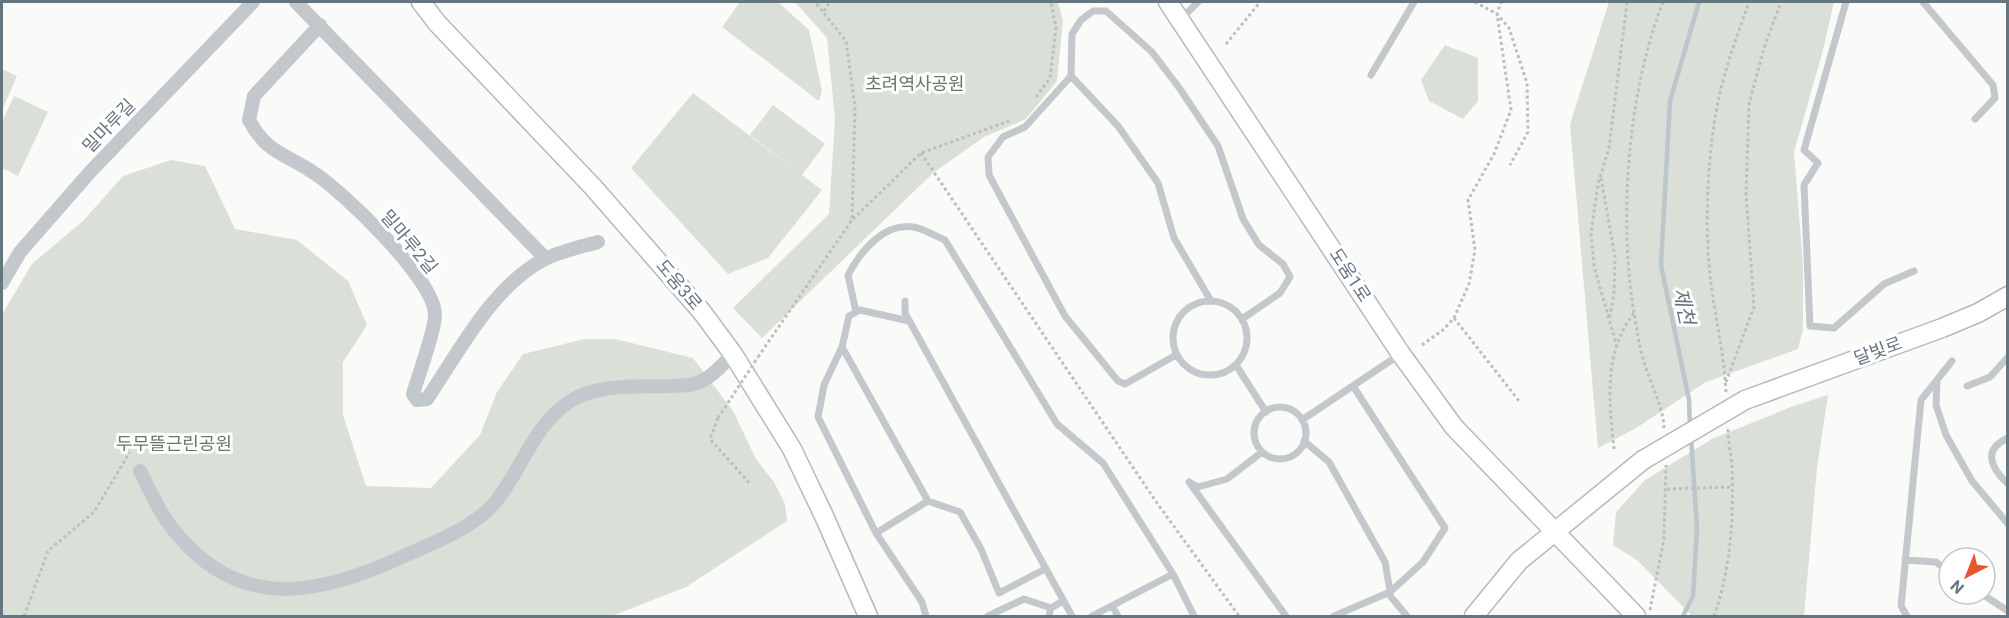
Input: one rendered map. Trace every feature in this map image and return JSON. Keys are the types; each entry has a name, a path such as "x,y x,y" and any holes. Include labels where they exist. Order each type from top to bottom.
{"street":[{"name":"밀마루길","path":"2,283 20,252 90,172 253,2"},
{"path":"296,2 545,258"},
{"name":"도움3로","path":"421,2 437,23 600,195 702,312 733,354 792,449 868,616"},
{"name":"도움1로","path":"1168,2 1401,354 1454,427 1631,612"},
{"name":"밀마루2길","path":"320,25 254,96 249,120 259,139 274,152 312,171 347,199 421,279 436,314 413,394 417,400 427,399 497,295 516,278 545,258 598,242"},
{"name":"달빛로","path":"1553,531 1643,460 1745,400 1942,328 1978,313 2007,296"},
{"path":"140,471 156,504 176,533 195,553 219,570 246,583 269,589 324,587 384,566 475,520 491,507 504,489 542,425 568,402 586,394 610,388 694,384 717,371 733,354"},
{"path":"1474,616 1519,561 1553,531"}],"lane":[{"path":"1180,20 1198,2"},
{"path":"1371,75 1414,2"},
{"path":"1846,2 1804,150 1818,164 1804,185 1810,326 1834,328 1884,284 1914,271"},
{"path":"1923,2 1993,85 1995,98 1975,119"},
{"path":"1176,355 1125,384 1118,381 1065,316 989,175 988,157 1003,137 1025,127 1071,76 1072,34 1081,20 1093,11 1106,11 1152,52 1180,89 1218,146 1243,219 1259,245 1283,264 1290,277 1280,293 1242,319"},
{"path":"1071,76 1118,126 1158,183 1174,238 1211,301"},
{"path":"856,312 848,275 858,256 886,231 914,227 945,240 1057,424 1103,463 1173,574 1194,616"},
{"path":"905,301 905,313 909,321 1072,616"},
{"path":"1211,301 1228,307 1242,319 1247,343 1236,365 1226,372 1202,375 1190,370 1176,355 1172,339 1179,316 1199,303 1211,301"},
{"path":"909,321 860,310 849,316 842,347 824,385 818,417 876,533 922,602 926,616"},
{"path":"842,347 928,501 960,512 981,549 999,593 1045,569"},
{"path":"1302,420 1401,354"},
{"path":"1966,386 1990,377 2007,357"},
{"path":"1906,616 1901,606 1921,400 1953,361"},
{"path":"1236,365 1266,412"},
{"path":"1937,380 1936,405 1958,460 2007,524"},
{"path":"1334,616 1390,592 1423,562 1445,528 1353,386"},
{"path":"1282,408 1297,414 1302,420 1305,429 1304,441 1297,453 1290,457 1272,458 1262,452 1255,441 1254,432 1259,417 1266,412 1282,408"},
{"path":"2007,438 1994,450 1990,460 1994,471 2007,483"},
{"path":"1304,441 1329,462 1384,562 1390,592 1407,616"},
{"path":"1262,452 1227,479 1198,487 1189,482 1286,616"},
{"path":"876,533 928,501"},
{"path":"1905,560 1937,563"},
{"path":"1092,616 1173,574"},
{"path":"988,616 1024,599 1051,608"},
{"path":"1049,616 1051,608 1063,601"},
{"path":"1112,606 1118,616"}],"path":[{"path":"814,2 824,11 846,41 855,107 852,220"},
{"path":"824,11 830,2"},
{"path":"1033,101 1050,78 1056,28 1051,2"},
{"path":"1226,44 1260,2"},
{"path":"1475,2 1497,14 1509,27 1527,83 1528,132 1510,165"},
{"path":"1422,345 1443,330 1454,318 1469,284 1475,250 1468,200 1494,154 1511,110 1497,14 1501,2"},
{"path":"1617,346 1594,266 1591,233 1601,176 1609,148 1627,2"},
{"path":"1663,2 1638,98 1632,140 1628,260 1641,354 1664,414 1665,435"},
{"path":"1726,395 1709,253 1712,143 1720,93 1749,2"},
{"path":"1726,385 1754,307 1746,194 1749,104 1764,48 1781,2"},
{"path":"750,484 710,439 718,418 852,220 921,153 1021,116"},
{"path":"921,153 1157,503 1239,616"},
{"path":"1601,176 1615,257 1614,294 1609,322"},
{"path":"1614,449 1609,390 1617,346 1634,314"},
{"path":"1454,318 1519,401"},
{"path":"1714,616 1726,572 1732,487 1728,425"},
{"path":"24,616 48,551 94,512 130,452"},
{"path":"1648,616 1664,539 1667,489 1665,457"},
{"path":"1667,489 1732,487"}],"green space":[{"path":"740,2 778,2 809,30 822,91 819,101 722,27"},
{"name":"초려역사공원","path":"795,2 1058,2 1063,21 1057,81 1026,119 984,137 933,173 762,338 733,308 829,214 835,119 827,38"},
{"path":"1609,2 1834,2 1794,152 1803,264 1803,329 1798,349 1706,382 1636,428 1598,448 1570,124"},
{"path":"1445,45 1478,58 1478,101 1463,119 1429,101 1421,80"},
{"path":"2,69 17,76 2,110"},
{"path":"693,93 822,190 768,258 728,274 631,168"},
{"path":"14,96 48,112 18,176 2,168 2,122"},
{"path":"773,105 825,144 802,175 750,135"},
{"name":"두무뜰근린공원","path":"171,160 205,166 235,229 297,240 348,281 367,325 343,362 343,415 366,486 431,488 480,435 497,392 523,354 585,339 615,339 693,358 733,411 756,459 774,482 785,504 787,521 686,587 612,616 2,616 3,313 32,264 83,221 123,176"},
{"path":"1828,395 1817,467 1804,616 1692,616 1637,560 1613,545 1616,512 1645,480 1712,439 1791,407"}],"waterway":[{"name":"제천","path":"1690,427 1689,400 1661,265 1670,101 1699,2"},
{"name":"제천","path":"1683,616 1693,596 1697,528 1691,436"}]}
